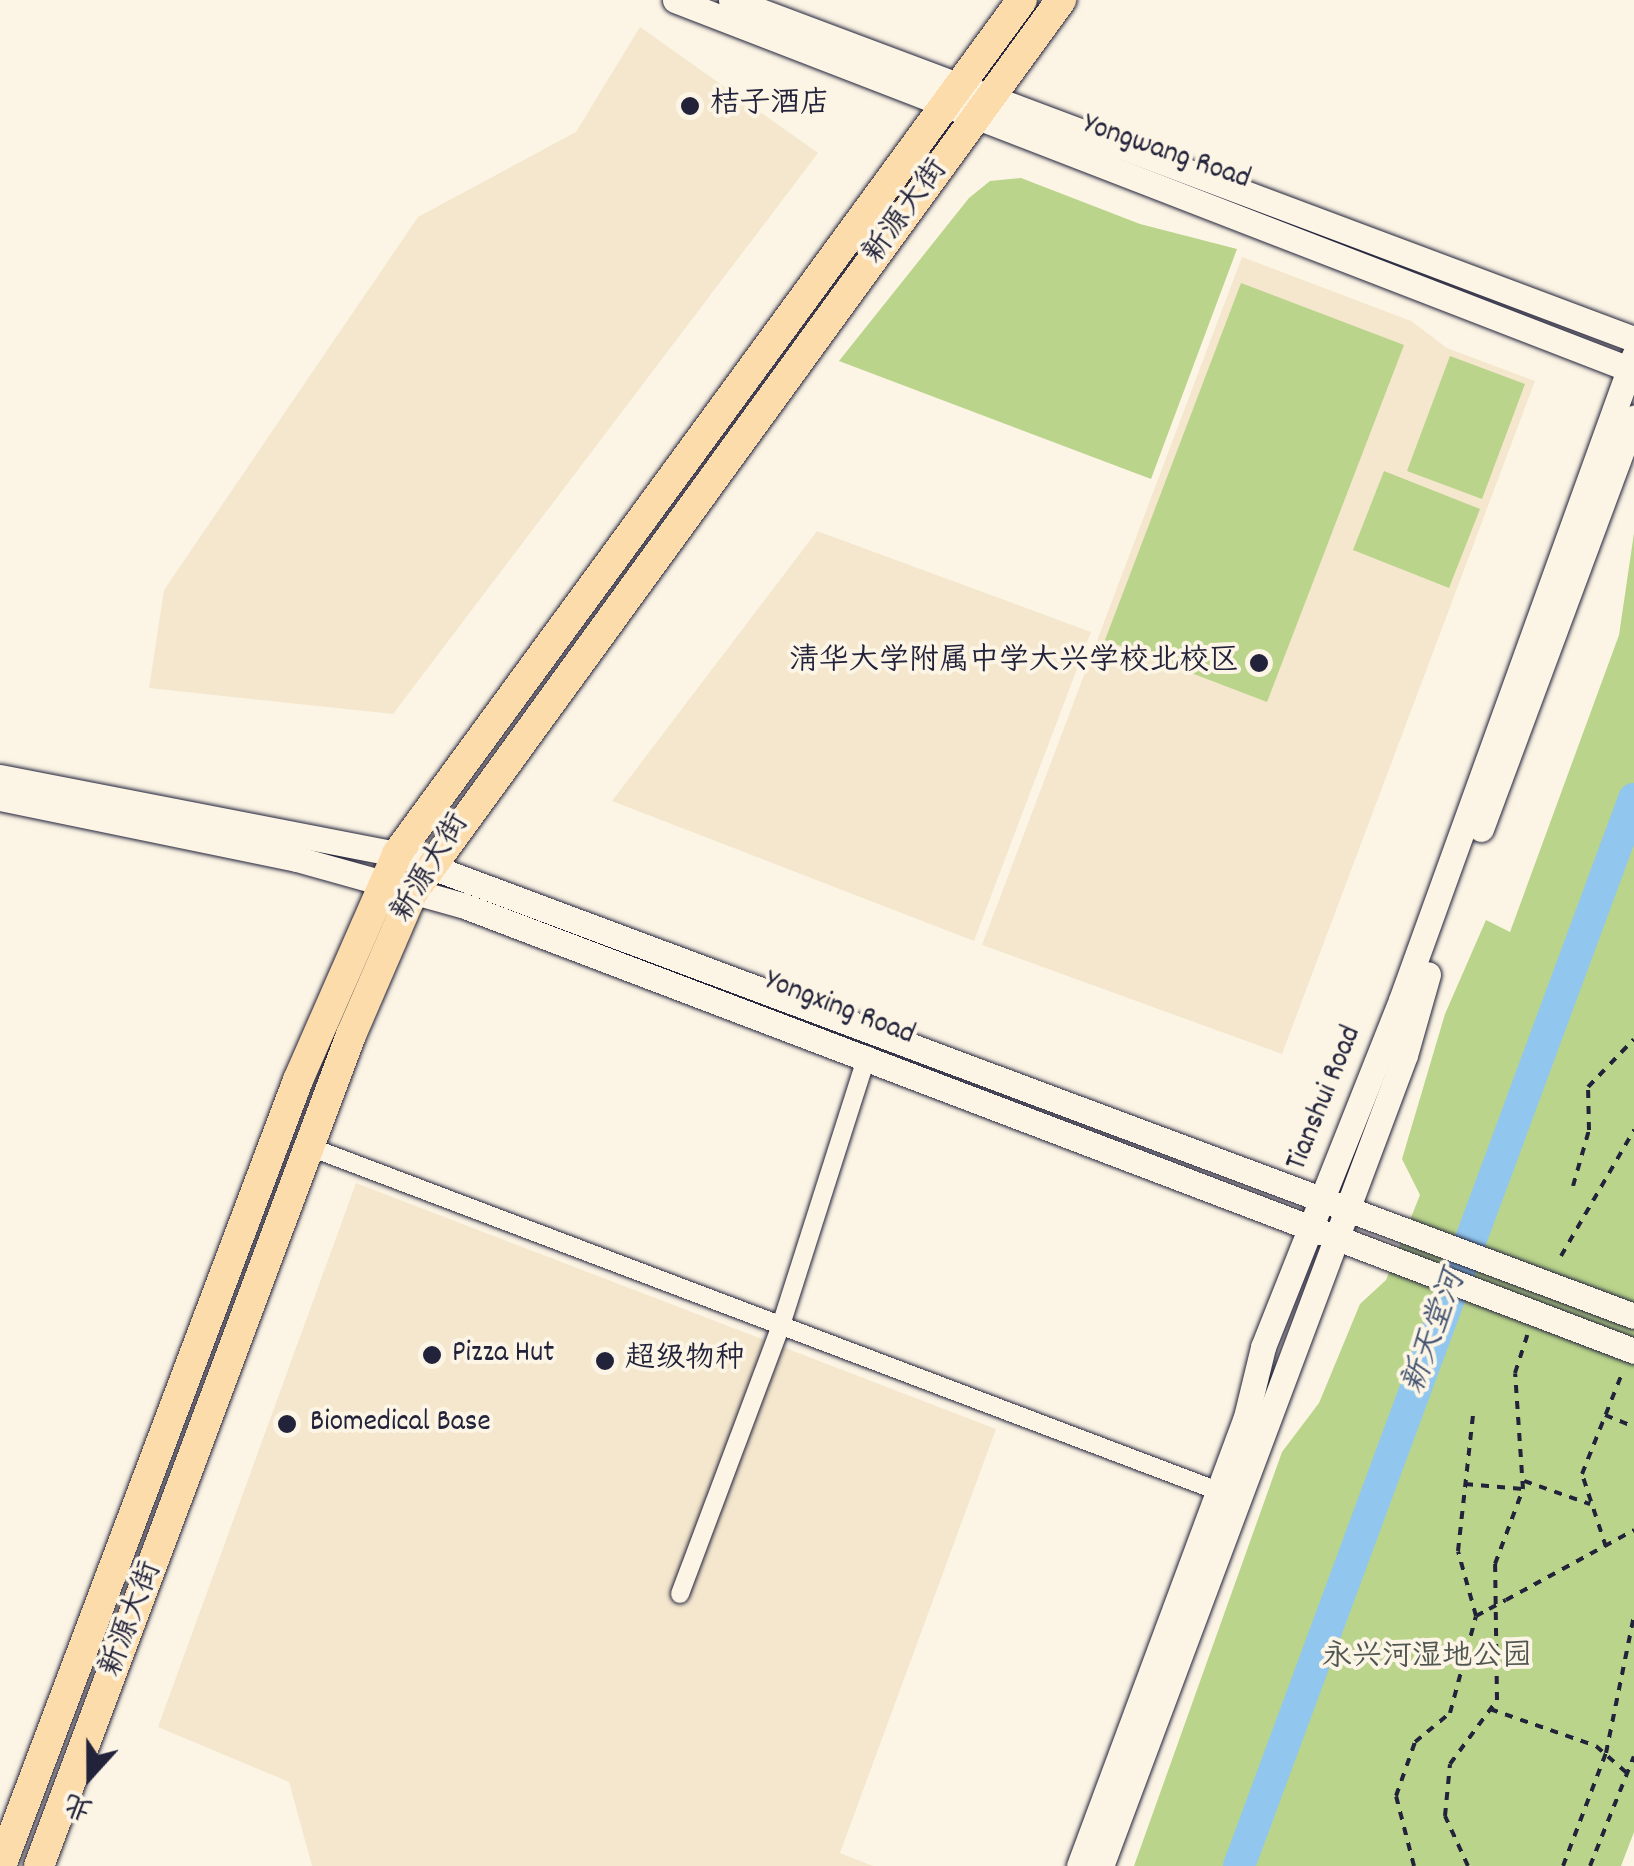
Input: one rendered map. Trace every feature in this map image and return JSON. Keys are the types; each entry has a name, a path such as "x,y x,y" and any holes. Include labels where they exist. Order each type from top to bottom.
{"main road":[{"name":"Yongwang Road","path":"675,0 949,97 1632,365"},
{"name":"Yongwang Road","path":"732,0 949,97"},
{"name":"新源大街","path":"9,1861 298,1080 406,874 949,97 1022,0"},
{"name":"新源大街","path":"39,1866 310,1147 406,874 1061,0"},
{"name":"Yongwang Road","path":"982,110 1634,339"},
{"name":"Tianshui Road","path":"1080,1866 1218,1491 1320,1198 1402,1000 1632,365"},
{"name":"Tianshui Road","path":"1101,1866 1634,418"},
{"name":"Yongxing Road","path":"0,777 406,874 1346,1207 1634,1316"},
{"name":"Yongxing Road","path":"0,798 406,874 634,966 1518,1306 1628,1361"}],"street":[{"path":"680,1594 782,1322 867,1056"},
{"path":"310,1147 782,1322 1218,1491"}],"path":[{"path":"1573,1186 1590,1130 1588,1087 1634,1039"},
{"path":"1561,1256 1634,1130"},
{"path":"1623,1144 1634,1147"},
{"path":"1468,1866 1445,1816 1450,1764 1497,1700 1495,1564 1524,1489 1514,1373 1528,1334"},
{"path":"1606,1546 1582,1474 1628,1361"},
{"path":"1605,1415 1634,1427"},
{"path":"1414,1866 1396,1796 1415,1742 1450,1713 1476,1616 1458,1552 1473,1416"},
{"path":"1522,1480 1590,1504"},
{"path":"1465,1484 1524,1489"},
{"path":"1476,1616 1634,1530"},
{"path":"1563,1866 1606,1753 1634,1615"},
{"path":"1490,1708 1606,1753 1628,1773"},
{"path":"1590,1866 1634,1756"}],"shaded area":[{"path":"640,27 818,153 393,714 149,688 164,590 418,217 576,132"},
{"name":"清华大学附属中学大兴学校北校区","path":"1242,257 1411,321 1447,348 1535,381 1282,1054 982,945"},
{"path":"817,531 1091,632 974,941 612,801"},
{"path":"356,1183 996,1429 840,1853 873,1866 312,1866 289,1782 158,1727"}],"green space":[{"path":"1021,178 1140,224 1237,249 1151,479 839,361 969,198 990,181"},
{"path":"1241,283 1404,345 1267,702 1105,640"},
{"path":"1450,356 1525,384 1482,499 1407,471"},
{"path":"1384,471 1480,509 1449,588 1353,550"},
{"name":"永兴河湿地公园","path":"1634,533 1634,1832 1621,1866 1134,1866 1282,1452 1319,1403 1360,1304 1386,1280 1420,1195 1402,1159 1445,1014 1486,920 1510,932 1619,635"}],"waterway":[{"name":"新天堂河","path":"1239,1866 1634,799"}],"place":[{"name":"桔子酒店","path":"690,106"},
{"name":"清华大学附属中学大兴学校北校区","path":"1259,663"},
{"name":"Pizza Hut","path":"432,1355"},
{"name":"超级物种","path":"605,1361"},
{"name":"Biomedical Base","path":"287,1424"}]}
